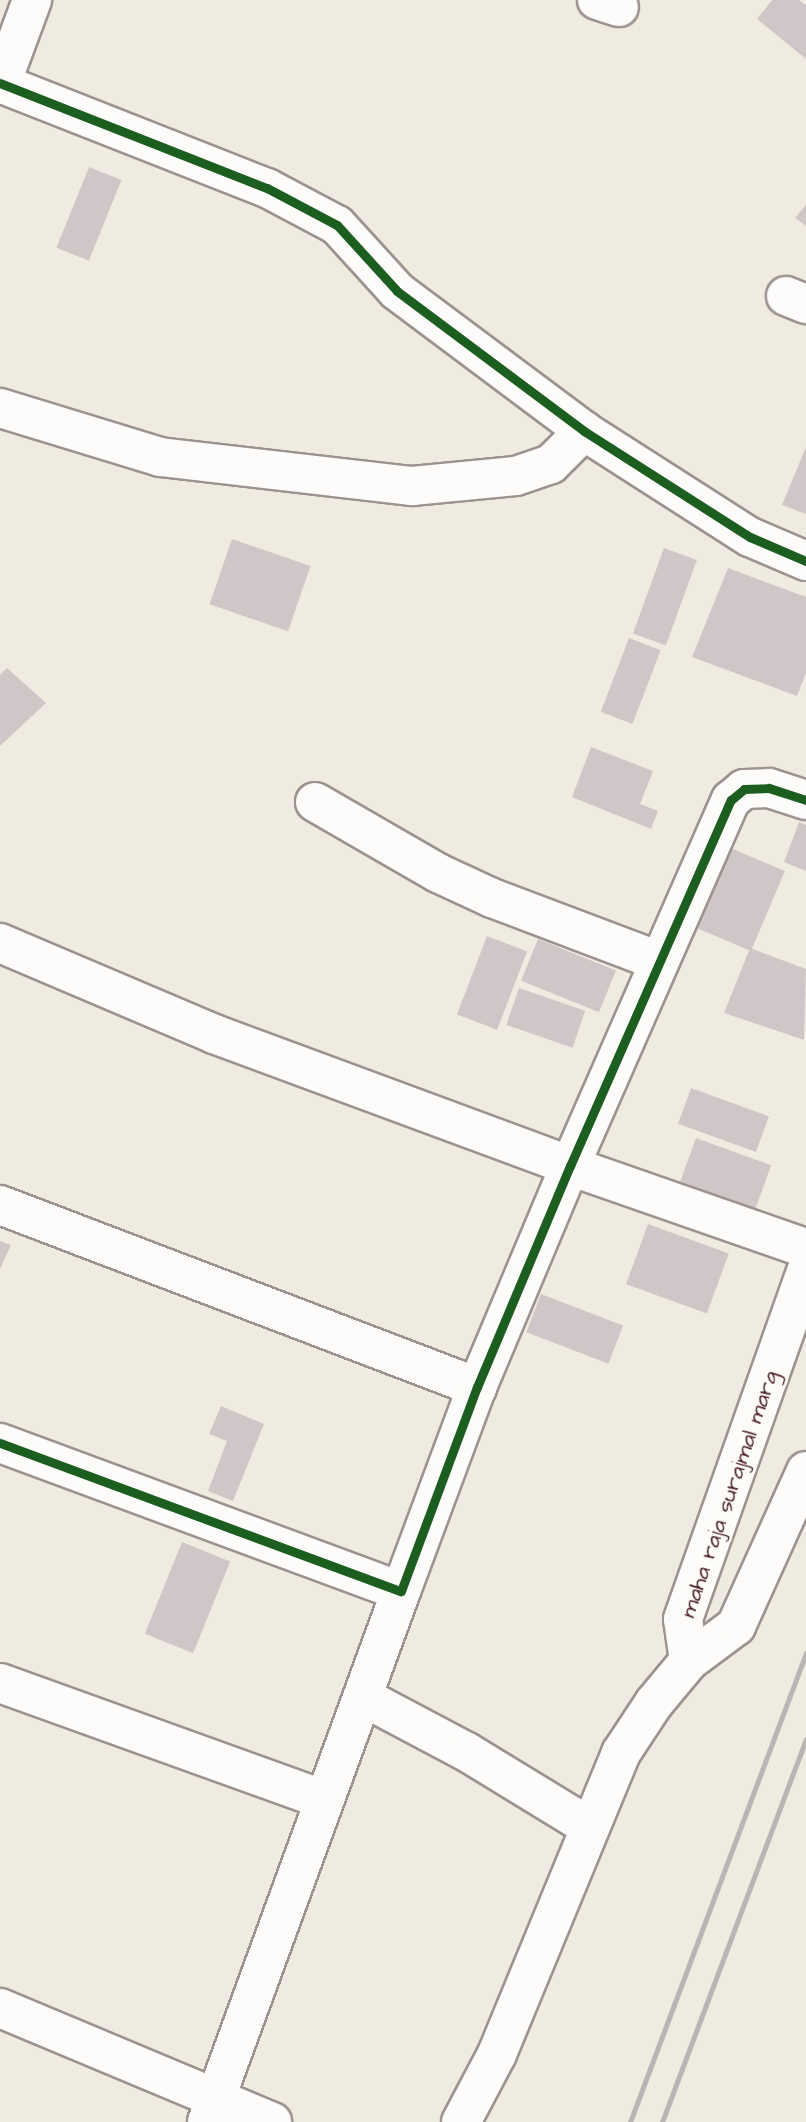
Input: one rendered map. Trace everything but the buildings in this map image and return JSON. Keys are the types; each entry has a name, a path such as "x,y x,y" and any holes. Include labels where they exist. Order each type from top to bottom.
{"street":[{"path":"32,0 1,84 267,188 337,225 397,291 584,431 750,537 806,561"},
{"path":"0,408 160,457 412,486 516,476 551,464 584,431"},
{"path":"212,2111 477,1387 570,1166 731,800 744,789 769,788 806,800"},
{"path":"314,802 438,873 492,898 659,961"},
{"path":"0,943 214,1034 570,1166 806,1248"},
{"path":"0,1205 477,1387"},
{"name":"maha raja surajmal marg","path":"806,1271 683,1619 689,1661 736,1626 806,1471"},
{"path":"0,1443 401,1591"},
{"path":"461,2122 497,2054 621,1754 654,1703 689,1661"},
{"path":"0,1683 326,1800"},
{"path":"363,1697 467,1752 590,1827"},
{"path":"0,2008 212,2111 272,2122"}],"railway":[{"path":"630,2122 806,1653"},
{"path":"662,2122 806,1739"}],"cycle path":[{"path":"0,83 267,188 337,225 397,291 584,431 750,537 806,561"},
{"path":"0,1443 401,1591 477,1387 570,1166 731,800 744,789 769,788 806,800"}]}
